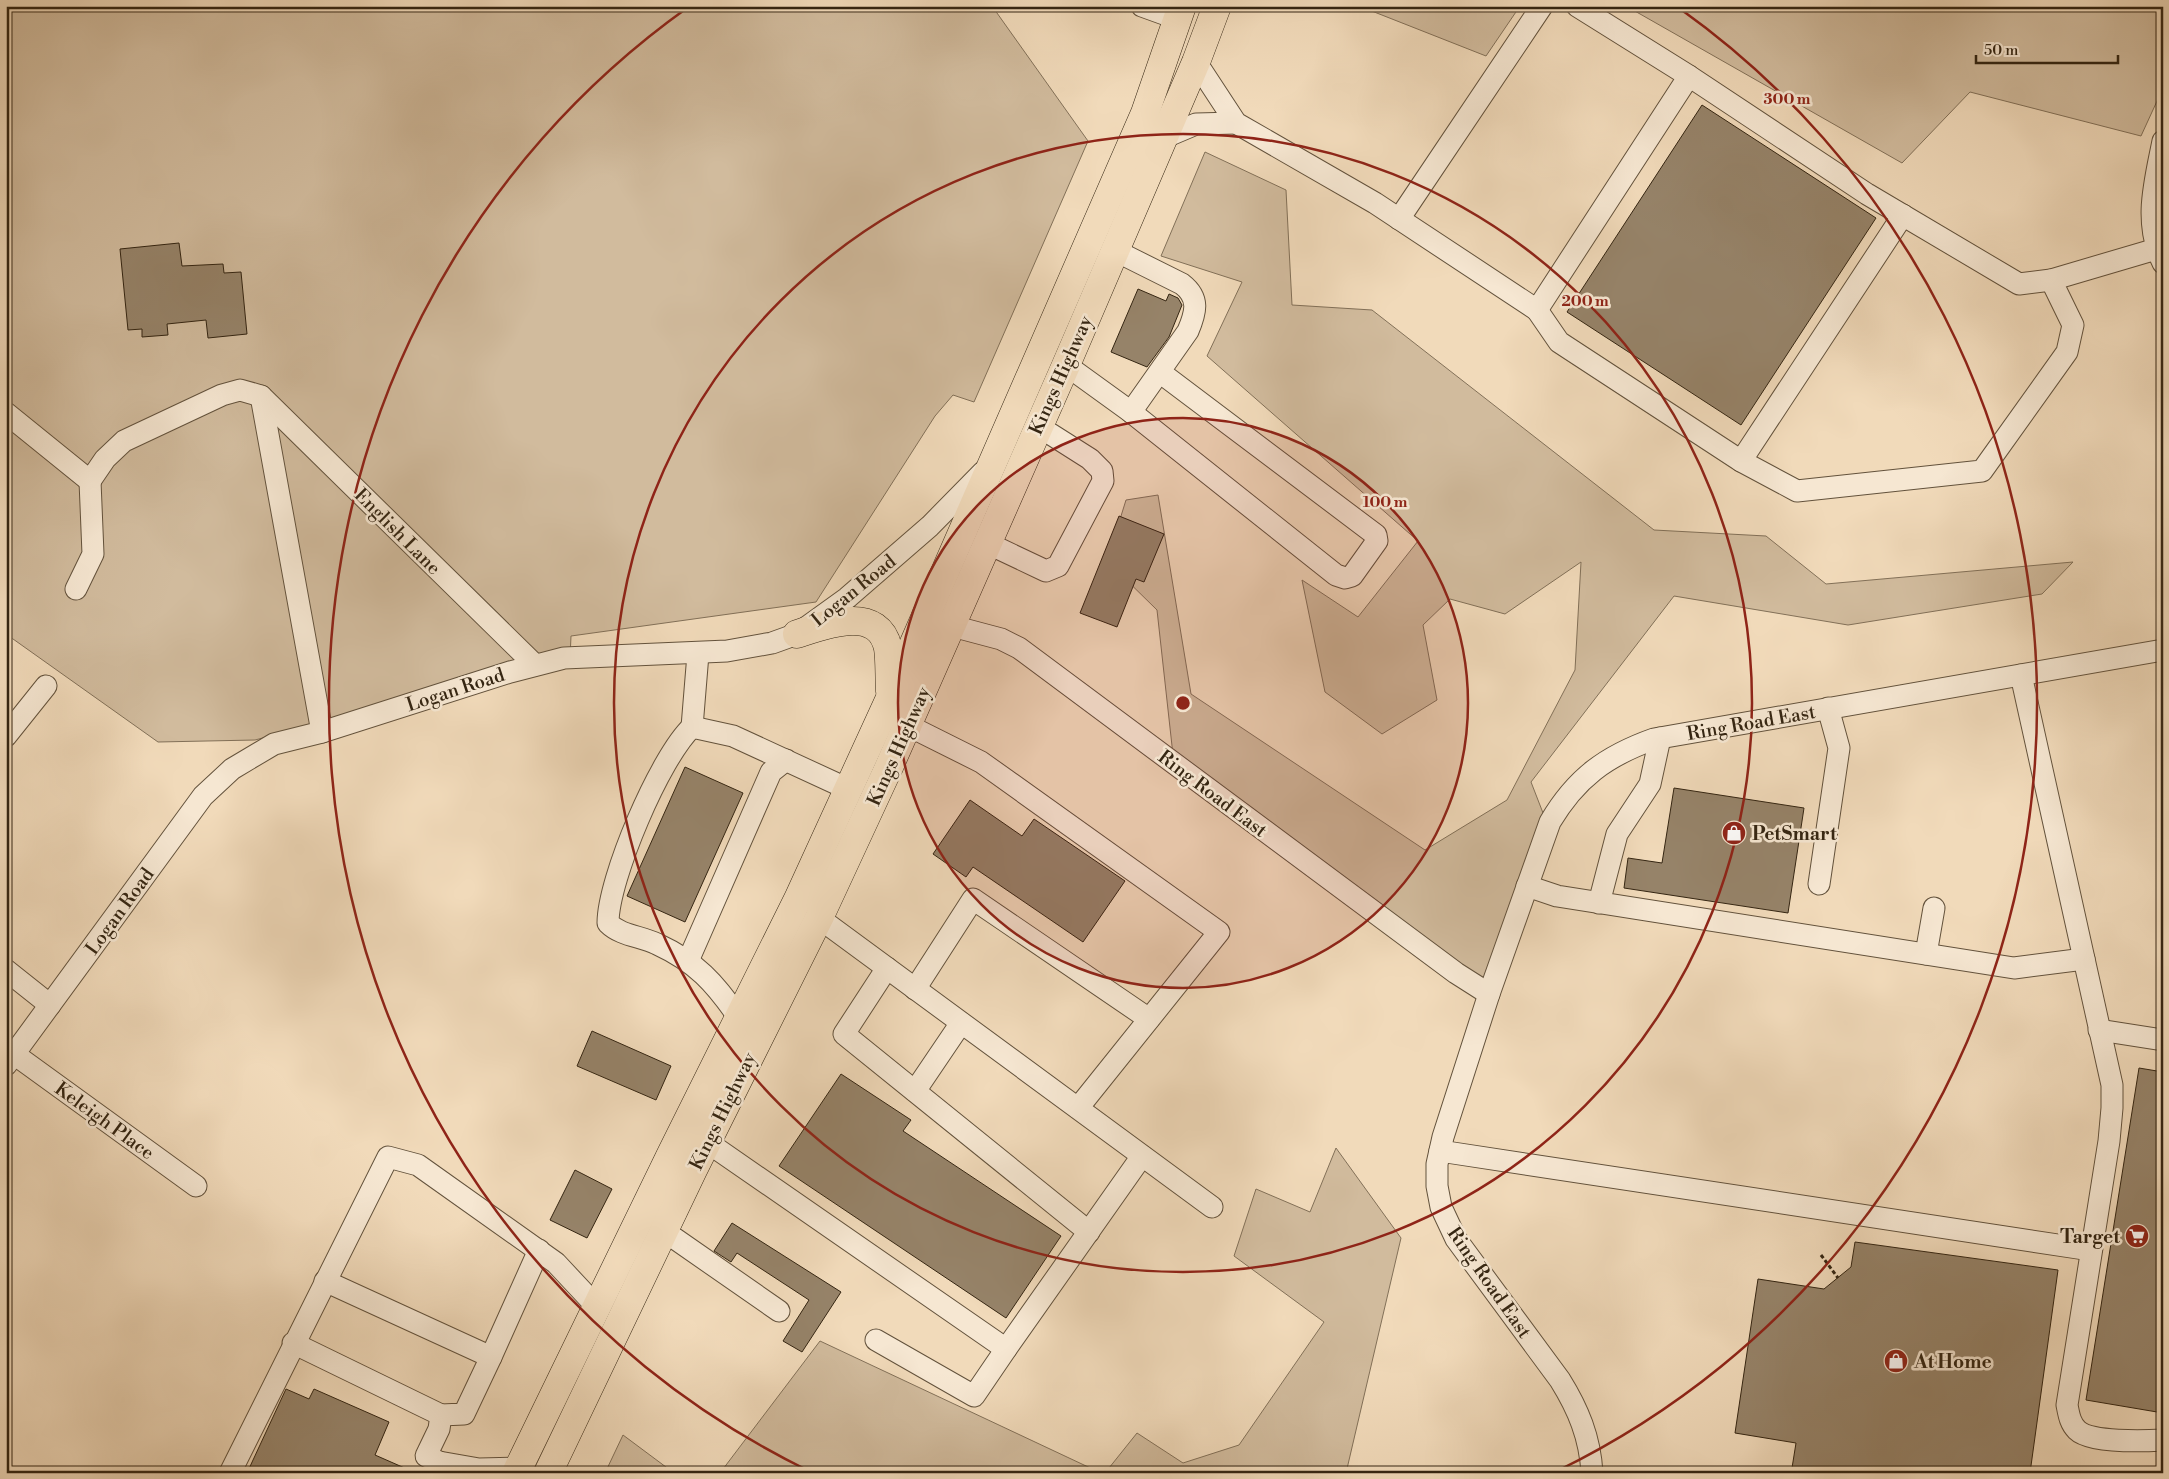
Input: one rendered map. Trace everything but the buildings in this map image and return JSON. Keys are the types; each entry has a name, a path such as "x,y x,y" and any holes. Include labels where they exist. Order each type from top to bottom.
{"main road":[{"name":"Kings Highway","path":"548,1473 707,1142 819,918 907,725 1066,365 1196,62 1217,6"},
{"name":"Kings Highway","path":"517,1470 798,899 890,698 1145,113 1180,13"},
{"path":"798,634 852,620 874,627 883,636 888,647 890,698"}],"street":[{"path":"1142,6 1180,13"},
{"path":"1399,219 1542,6"},
{"path":"1577,6 1689,76 1903,215 2019,284 2051,280 2160,253 2151,202 2163,141"},
{"path":"1196,62 1236,123 1399,219 1537,310 1559,342 1741,461 1797,490 1982,471 2067,352 2073,325 2051,280"},
{"path":"1537,310 1689,76"},
{"path":"1163,138 1196,124 1236,123"},
{"path":"1741,461 1903,215"},
{"path":"1114,250 1182,284 1191,291 1194,298 1193,319 1188,331 1161,373 1131,412"},
{"path":"1066,365 1131,412 1336,575 1346,578 1352,576 1377,541 1376,535 1161,373"},
{"path":"76,589 93,554 90,481 105,459 124,441 222,395 240,390 261,396 322,732"},
{"name":"English Lane","path":"261,396 535,665"},
{"path":"6,413 90,481"},
{"path":"987,543 1046,571 1058,566 1103,481 1102,471 1090,459 1038,426"},
{"name":"Logan Road","path":"10,1060 213,786 232,769 260,751 285,741 322,732 535,665 564,658 698,654 772,643 798,634 847,598 930,526 993,461"},
{"name":"Ring Road East","path":"925,617 950,627 1001,639 1019,648 1448,968 1489,994"},
{"name":"Ring Road East","path":"1592,1473 1588,1439 1574,1402 1560,1380 1456,1239 1441,1206 1437,1186 1440,1151 1489,994 1550,822 1560,804 1577,784 1594,769 1618,753 1660,738 2163,650"},
{"path":"698,654 692,727 681,737 651,791 629,843 608,907 608,923 615,930 656,943 688,962 718,987 739,1018"},
{"path":"2021,675 2112,1085 2110,1142 2066,1405 2070,1420 2078,1432 2091,1437 2163,1440"},
{"path":"6,736 46,686"},
{"path":"1819,884 1839,748 1828,708"},
{"path":"907,725 981,762 1219,932 1078,1108"},
{"path":"692,727 733,736 848,789"},
{"path":"1599,902 1617,834 1650,784 1660,738"},
{"path":"688,962 771,772 786,760"},
{"path":"1527,886 1556,896 2014,968 2084,960"},
{"path":"915,988 973,899 1149,1019"},
{"path":"1926,954 1934,908"},
{"path":"819,918 1212,1207"},
{"path":"887,968 844,1034 1088,1232"},
{"path":"6,970 50,1005"},
{"path":"915,1091 961,1023"},
{"path":"2100,1030 2163,1040"},
{"name":"Keleigh Place","path":"10,1060 196,1186"},
{"path":"707,1142 1006,1349"},
{"path":"1440,1151 2091,1250"},
{"path":"876,1340 974,1396 1142,1156"},
{"path":"230,1473 388,1157 418,1164 556,1262 598,1308"},
{"path":"664,1231 779,1311"},
{"path":"293,1344 441,1415 464,1414 492,1357 539,1250"},
{"path":"325,1281 492,1357"},
{"path":"441,1415 439,1429 426,1456 446,1468 517,1470"}],"path":[{"path":"1821,1255 1838,1278"}],"shaded area":[{"path":"6,6 992,6 1088,141 974,402 953,395 935,416 816,602 571,636 570,658 255,740 158,742 6,634"},
{"path":"1359,6 1520,6 1486,56"},
{"path":"1626,6 2163,6 2163,88 2141,136 1970,92 1902,163"},
{"path":"1205,152 1286,190 1292,305 1372,310 1654,530 1766,536 1826,584 2073,562 2042,594 1848,625 1674,596 1531,782 1550,831 1492,1000 1174,764 1157,610 1107,561 1126,500 1158,495 1191,694 1425,850 1507,800 1575,670 1581,562 1505,614 1450,599 1423,625 1437,700 1382,734 1325,692 1302,580 1358,617 1418,541 1207,356 1242,282 1161,256"},
{"path":"1336,1148 1401,1238 1346,1473 1105,1473 1137,1433 1183,1463 1239,1445 1324,1322 1234,1256 1256,1189 1310,1212"},
{"path":"820,1341 1101,1473 720,1473"},
{"path":"623,1435 674,1473 605,1473"}],"place":[{"name":"PetSmart","path":"1734,833"},
{"name":"Target","path":"2137,1236"},
{"name":"At Home","path":"1896,1361"}]}
